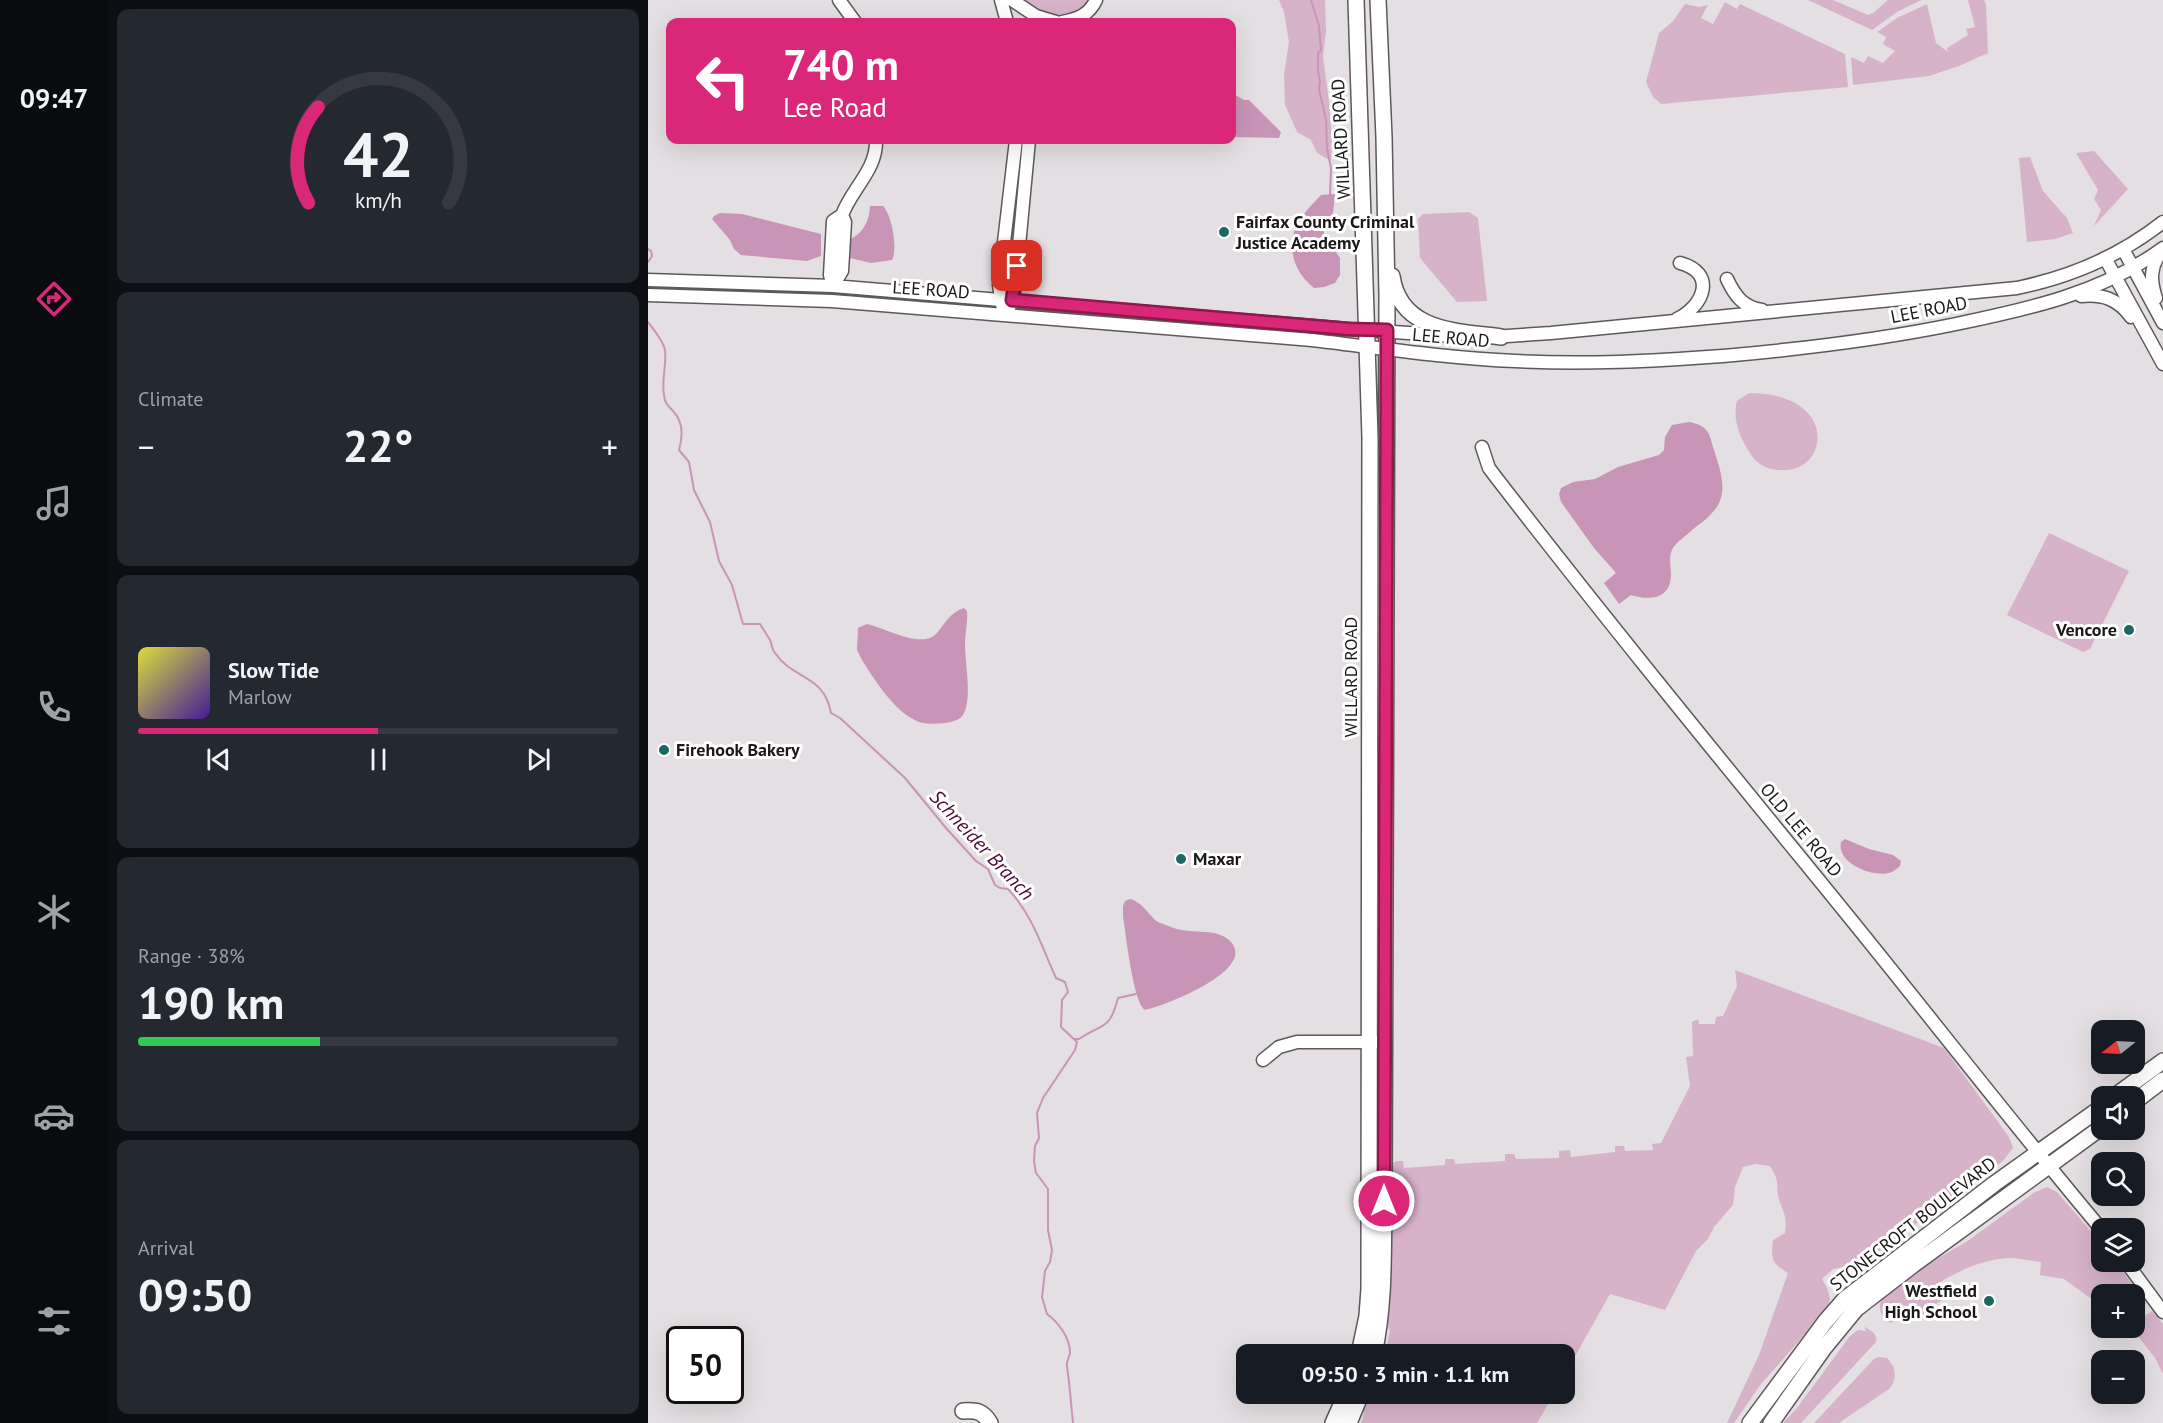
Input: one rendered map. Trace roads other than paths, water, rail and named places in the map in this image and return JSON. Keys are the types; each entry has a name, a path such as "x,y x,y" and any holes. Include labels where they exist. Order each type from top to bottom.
{"main road":[{"name":"WILLARD ROAD","path":"1356,0 1368,349 1376,1042 1383,1289 1376,1344"},
{"name":"WILLARD ROAD","path":"1361,1344 1367,1316 1369,1289 1376,1042 1387,330 1378,0"},
{"path":"1386,228 1395,290 1409,312 1422,321 1441,328 1501,337"},
{"path":"2129,1086 2163,1061"},
{"path":"2145,1094 2163,1080"},
{"name":"STONECROFT BOULEVARD","path":"1750,1423 1825,1322 1845,1299 2091,1115"},
{"name":"STONECROFT BOULEVARD","path":"1771,1423 1824,1348 1856,1309 2001,1199 2091,1135"},
{"path":"1333,1423 1342,1404"},
{"path":"1349,1423 1357,1404"},
{"path":"963,1411 982,1412 990,1423"}],"street":[{"path":"839,0 852,18"},
{"path":"1001,0 1006,18"},
{"path":"1012,0 1043,18"},
{"path":"1077,18 1090,10 1096,0"},
{"path":"833,286 842,271 845,222 842,215 848,201 871,167 875,157 876,144"},
{"path":"1006,314 1006,300 999,285 1016,144"},
{"path":"1006,300 1015,288 1029,144"},
{"name":"LEE ROAD","path":"648,280 833,286 1367,330 1501,337 2017,288 2077,271 2123,249 2163,222"},
{"path":"2123,249 2163,323"},
{"path":"2163,249 2154,262 2151,275 2152,288 2163,315"},
{"name":"LEE ROAD","path":"648,295 832,301 1006,314 1312,340 1386,351 1535,362 1654,361 1807,349 1901,335 2007,313 2065,297 2115,277 2163,249"},
{"path":"2105,258 2156,352"},
{"path":"1671,322 1690,310 1699,301 1703,291 1703,279 1700,275 1693,268 1680,263"},
{"path":"1727,279 1742,302 1756,309 1775,312"},
{"path":"2065,297 2095,295 2116,302 2127,312 2163,363"},
{"name":"OLD LEE ROAD","path":"1482,447 1489,468 1569,574 2092,1218"},
{"path":"1263,1060 1279,1047 1297,1042 1376,1042"},
{"path":"2133,1272 2163,1312"}],"waterway":[{"path":"1311,0 1319,26 1321,50 1318,53 1319,89 1326,120 1327,149 1331,168 1330,195"},
{"path":"648,249 652,256 648,262"},
{"name":"Schneider Branch","path":"648,322 665,350 664,394 666,403 677,415 681,424 679,450 689,462 694,490 710,522 719,561 732,585 743,624 760,624 774,652 782,662 822,691 831,713 840,718 905,778 976,861 988,869 995,885 1008,889 1030,920 1056,978 1065,982 1068,992 1062,1000 1061,1027 1077,1042 1075,1050 1043,1098 1037,1113 1039,1138 1035,1146 1034,1161 1036,1173 1048,1189 1048,1230 1052,1250 1050,1262 1045,1271 1042,1297 1047,1314 1063,1331 1070,1347 1067,1365 1073,1423"},
{"path":"1074,1039 1079,1039 1104,1025 1115,1009 1118,998 1136,994"}],"place":[{"name":"Fairfax County Criminal Justice Academy","path":"1224,232"},
{"name":"Vencore","path":"2129,630"},
{"name":"Firehook Bakery","path":"664,750"},
{"name":"Maxar","path":"1181,859"},
{"name":"Westfield High School","path":"1989,1301"}]}
